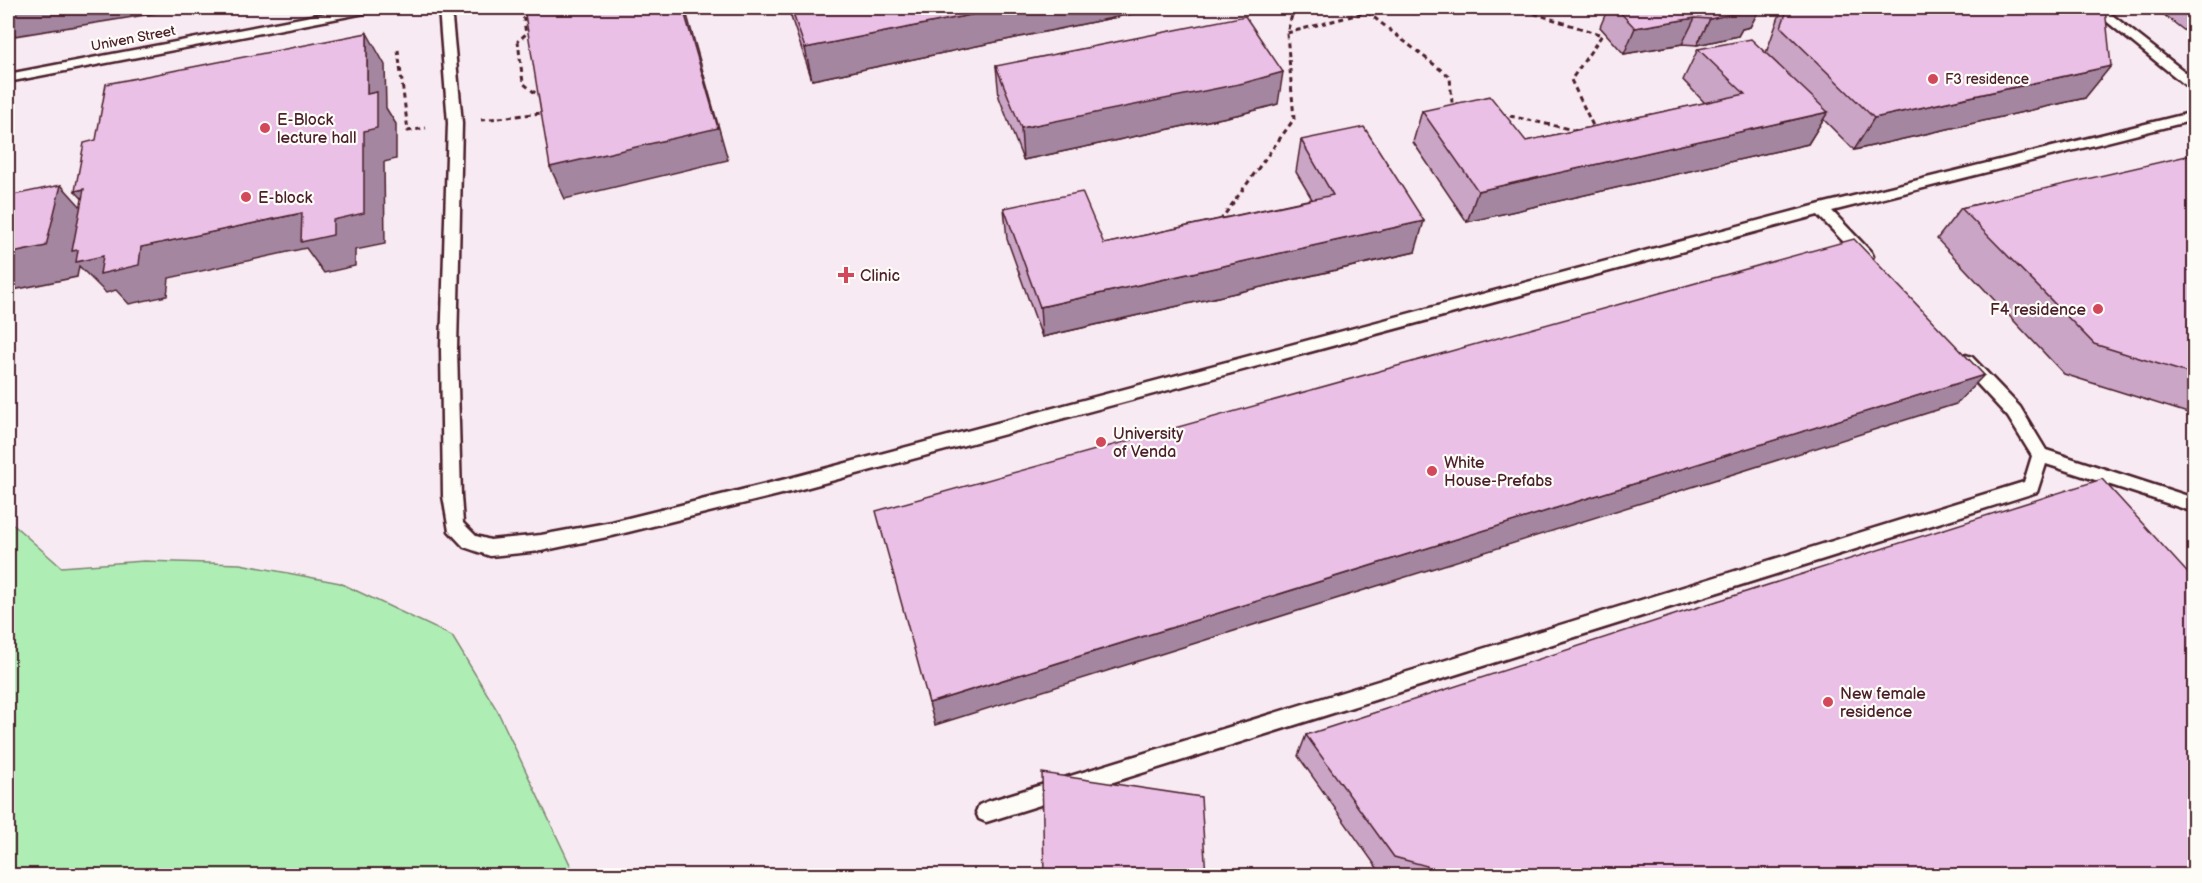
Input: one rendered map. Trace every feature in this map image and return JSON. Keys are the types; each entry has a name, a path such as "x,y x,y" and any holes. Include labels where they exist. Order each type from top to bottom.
{"lane":[{"name":"Univen Street","path":"8,78 370,8"},
{"path":"446,8 455,123 449,349 452,496 455,526 470,542 490,548 541,543 612,529 778,488 1821,208 2194,116"},
{"path":"2096,8 2194,85"},
{"path":"1821,208 1877,268"},
{"path":"1958,352 2014,412 2040,455 2194,505"},
{"path":"986,812 2031,488 2040,455"}],"path":[{"path":"522,8 526,34"},
{"path":"1216,227 1294,119 1287,33 1294,8"},
{"path":"1287,33 1367,12 1467,14 1472,8"},
{"path":"1497,113 1598,135 1571,80 1602,34 1517,8"},
{"path":"1367,12 1450,77 1452,103 1464,105"},
{"path":"398,50 408,131 542,113 541,98 523,83 518,41 526,34 533,32"}],"shaded area":[{"name":"University of Venda","path":"8,8 2194,8 2194,875 8,875"}],"green space":[{"path":"8,520 61,567 144,561 240,564 340,583 452,636 497,710 575,875 8,875"}],"building":[{"path":"524,8 683,8 718,128 550,167"},
{"path":"791,8 1005,8 805,48"},
{"path":"1616,8 1751,8 1751,10 1710,19 1695,18 1635,28"},
{"name":"F3 residence","path":"1788,8 2105,8 2111,66 1874,118 1781,27"},
{"path":"1245,16 1283,72 1244,83 1021,128 996,66"},
{"name":"E-block","path":"367,33 367,94 377,92 377,128 364,131 364,213 333,220 333,235 301,242 302,213 141,247 139,265 100,274 103,256 76,262 78,250 72,251 84,189 75,191 84,143 96,140 106,84"},
{"path":"1751,39 1828,112 1478,191 1422,111 1490,96 1526,141 1745,94 1698,49"},
{"path":"1364,127 1424,221 1040,307 1004,208 1082,192 1104,244 1333,195 1301,140"},
{"name":"F4 residence","path":"2194,156 2194,375 2094,344 1961,208"},
{"path":"61,185 46,246 8,254 8,196"},
{"name":"White House-Prefabs","path":"1854,239 1984,375 929,703 876,511"},
{"name":"New female residence","path":"2102,479 2194,580 2194,876 1428,876 1427,866 1394,857 1306,735 1711,603"},
{"path":"1042,773 1201,797 1206,876 1044,876"}],"place":[{"name":"F3 residence","path":"1933,79"},
{"name":"E-Block lecture hall","path":"265,128"},
{"name":"E-block","path":"246,197"},
{"name":"Clinic","path":"846,275"},
{"name":"F4 residence","path":"2098,309"},
{"name":"University of Venda","path":"1101,442"},
{"name":"White House-Prefabs","path":"1432,471"},
{"name":"New female residence","path":"1828,702"}]}
